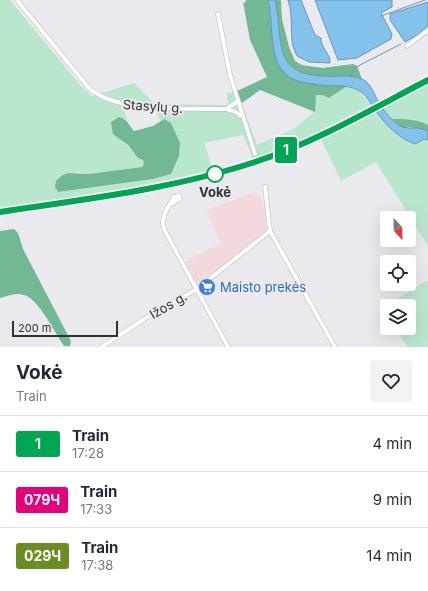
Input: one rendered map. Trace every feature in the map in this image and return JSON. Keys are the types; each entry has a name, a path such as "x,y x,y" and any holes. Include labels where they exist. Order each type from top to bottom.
{"street":[{"name":"Stasylų g.","path":"17,0 83,82 97,95 110,101 130,105 226,109"},
{"path":"218,14 226,58 237,102 255,154"},
{"path":"407,46 428,30"},
{"path":"226,109 237,102"},
{"path":"226,109 236,112 242,117"},
{"path":"265,187 270,231 335,347"},
{"path":"171,204 165,214 163,226 228,347"},
{"name":"Ižos g.","path":"102,347 138,323 197,289 270,231"}],"shaded area":[{"path":"255,192 260,196 266,210 268,230 201,282 197,283 185,262 221,243 206,210"}],"green space":[{"path":"0,0 10,0 81,86 92,96 134,83 155,104 228,105 227,93 237,91 257,145 295,128 314,112 315,95 323,95 329,98 347,86 357,90 372,105 300,141 253,159 243,135 204,143 213,170 152,184 0,209","holes":["122,106 155,109 160,121 164,119 179,156 171,174 153,179 58,192 56,190 76,172 89,174 142,167 144,164 143,160 137,157 124,143 124,118 128,121"]},
{"path":"246,0 268,0 275,51 280,64 286,73 295,79 306,82 347,86 329,98 322,95 316,95 315,112 260,90 242,103 237,91 267,77 250,40 243,2 245,3"},
{"path":"275,0 281,0 282,19 289,47 295,61 302,65 323,68 353,64 357,66 362,79 306,74 296,70 288,63 280,47"},
{"path":"428,82 428,125 407,119 392,119 381,106"},
{"path":"375,109 397,135 415,144 424,139 428,140 428,246 416,227 416,211 406,211 376,162 341,181 320,137"},
{"path":"119,117 126,121 134,131 153,126 164,119 171,123 180,143 179,156 171,174 153,179 58,192 55,187 56,181 61,176 68,173 89,174 142,167 144,164 143,160 138,158 128,145 113,134 111,122"},
{"path":"392,119 410,120 424,123 428,125 428,132 410,127 402,128"},
{"path":"14,229 18,233 23,249 71,341 70,346 64,346 35,302 24,295 18,294 0,298 0,231"},
{"path":"428,280 428,347 407,347 399,335 416,335 416,299 397,299 410,291 416,291 416,287"}],"water":[{"path":"268,0 275,0 282,51 287,61 294,68 306,74 357,77 362,79 368,84 381,106 395,122 404,128 420,128 428,132 428,140 424,139 415,144 398,135 384,121 368,99 358,90 344,86 319,85 301,82 286,74 279,66 275,56"},
{"path":"288,0 301,0 315,35 321,38 330,63 309,62 297,56 292,42 291,15"},
{"path":"315,0 392,0 392,7 381,13 392,34 391,39 357,58 338,60"},
{"path":"428,2 428,26 419,34 405,42 390,20 390,14"}],"waterway":[{"path":"381,16 425,0"},
{"path":"350,76 355,68 401,44"}],"railway":[{"path":"0,210 97,196 161,184 225,169 278,151 343,121 428,77"}],"train":[{"name":"1","path":"0,212 160,187 215,174 258,161 321,135 428,80"}],"place":[{"name":"Vokė","path":"215,174"},
{"name":"Maisto prekės","path":"207,287"}]}
